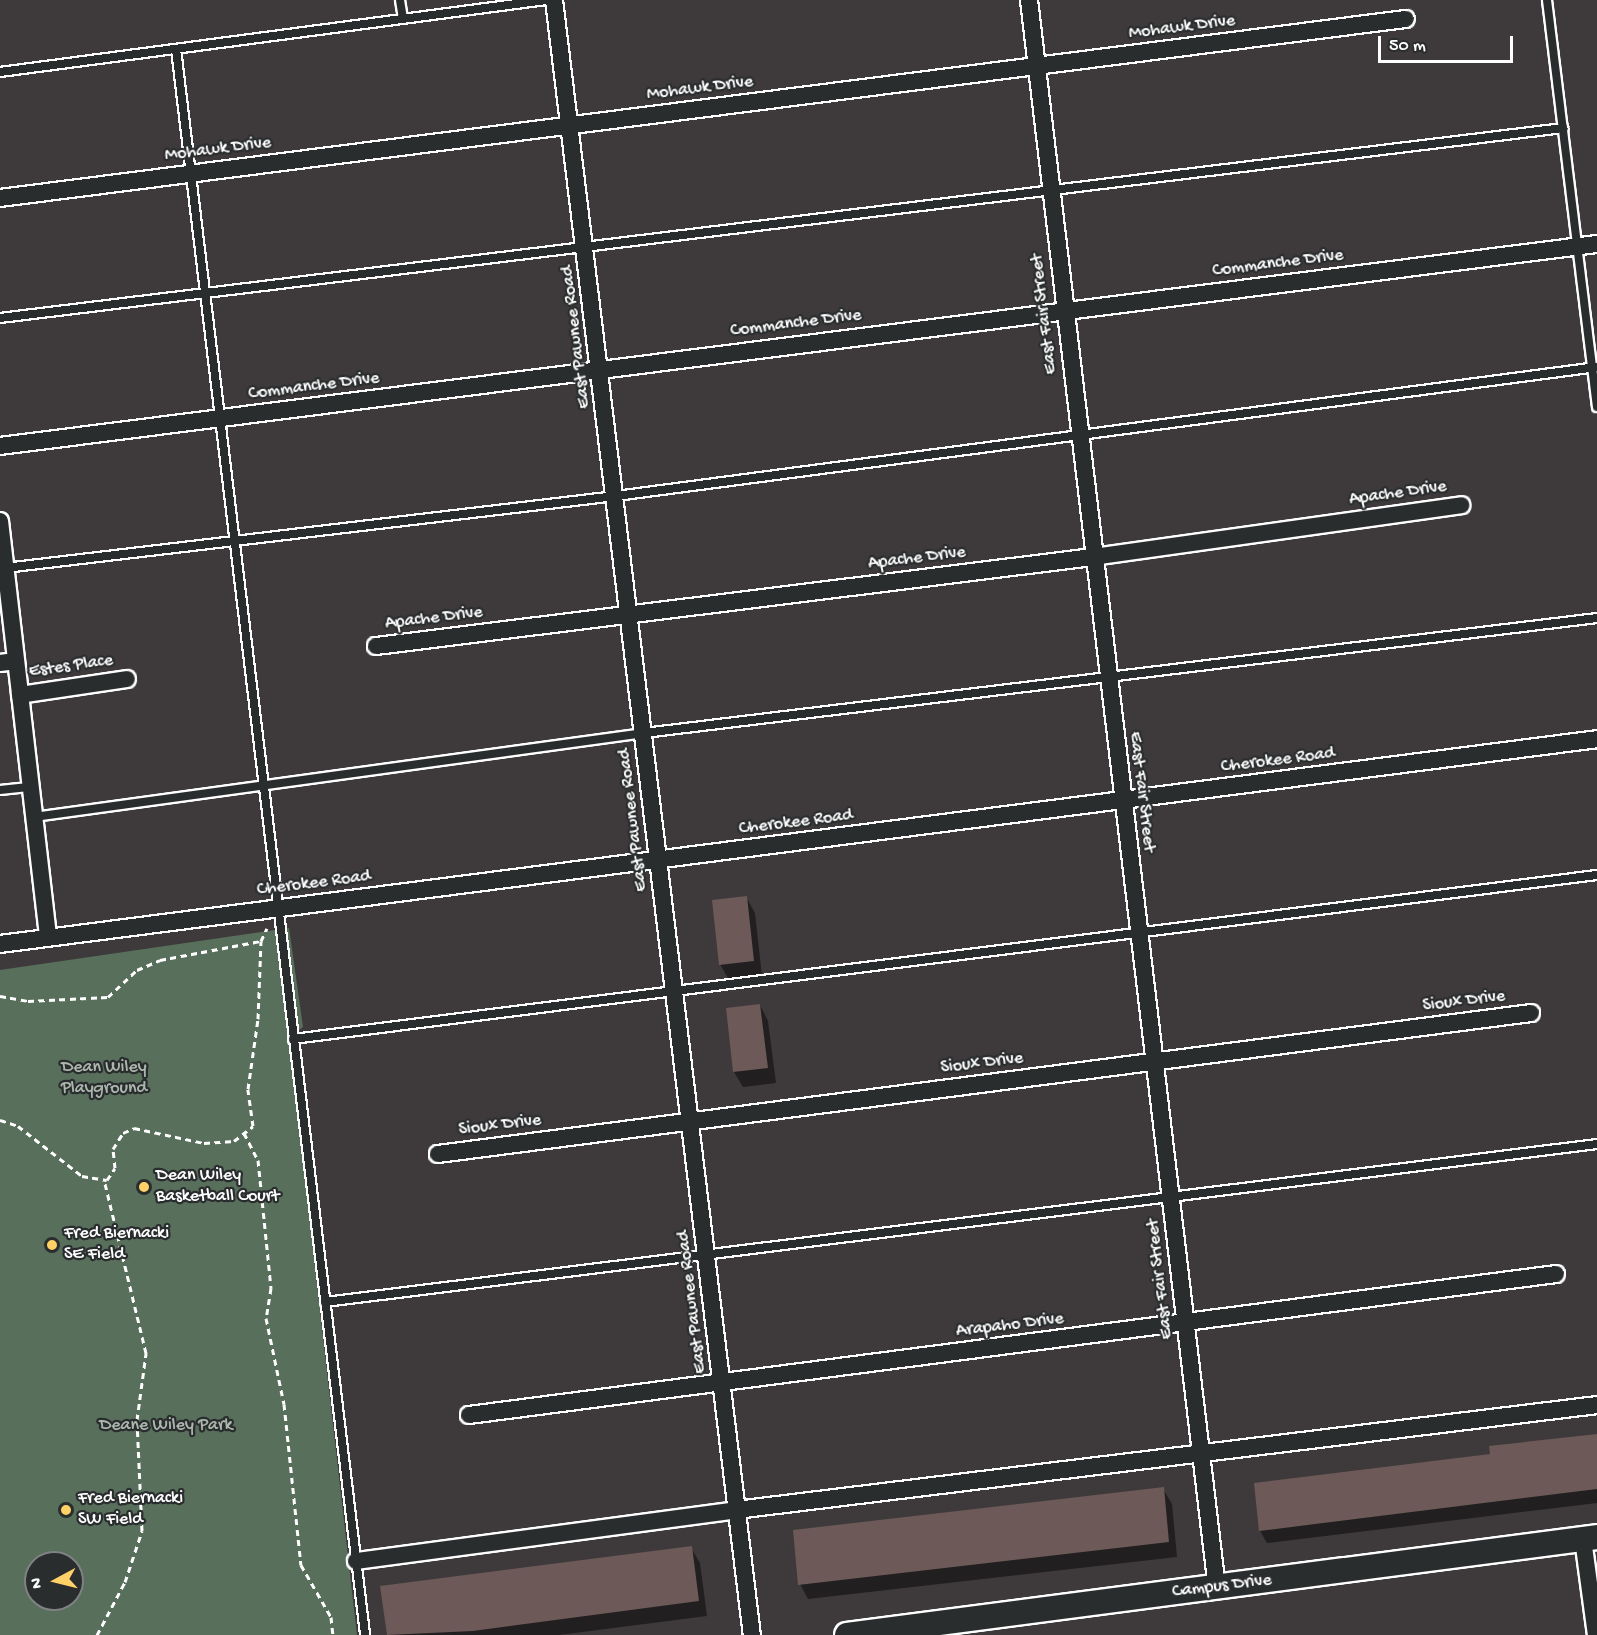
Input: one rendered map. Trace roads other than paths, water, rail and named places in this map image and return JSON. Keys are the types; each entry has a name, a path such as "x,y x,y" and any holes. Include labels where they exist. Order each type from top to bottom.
{"main road":[{"name":"Campus Drive","path":"847,1635 1590,1538"}],"street":[{"name":"East Pawnee Road","path":"554,0 601,369 752,1635"},
{"name":"East Fair Street","path":"1029,0 1107,676 1217,1588"},
{"name":"Mohawk Drive","path":"0,198 1406,19"},
{"name":"Commanche Drive","path":"0,446 1597,244"},
{"name":"Apache Drive","path":"376,646 1093,557 1461,505"},
{"path":"0,520 5,568 8,662 20,694 48,937"},
{"name":"Estes Place","path":"20,694 128,679"},
{"name":"Cherokee Road","path":"0,944 1597,739"},
{"name":"Sioux Drive","path":"438,1154 1531,1013"},
{"name":"Arapaho Drive","path":"469,1415 1556,1274"},
{"path":"356,1561 736,1510 1202,1456 1597,1405"},
{"path":"1590,1538 1596,1635"}],"lane":[{"path":"400,0 402,19"},
{"path":"0,72 546,0"},
{"path":"1547,0 1595,367 1597,407"},
{"path":"176,49 223,418 277,908 365,1635"},
{"path":"0,318 1050,188 1563,128"},
{"path":"5,568 616,496 1595,367"},
{"path":"34,817 644,733 1597,618"},
{"path":"0,790 31,787"},
{"path":"293,1039 1139,930 1597,875"},
{"path":"325,1302 707,1257 1171,1195 1597,1144"}],"place":[{"name":"Dean Wiley Basketball Court","path":"144,1187"},
{"name":"Fred Biernacki SE Field","path":"52,1245"},
{"name":"Fred Biernacki SW Field","path":"66,1510"}],"park label":[{"name":"Dean Wiley Playground","path":"104,1079"},
{"name":"Deane Wiley Park","path":"166,1426"}]}
